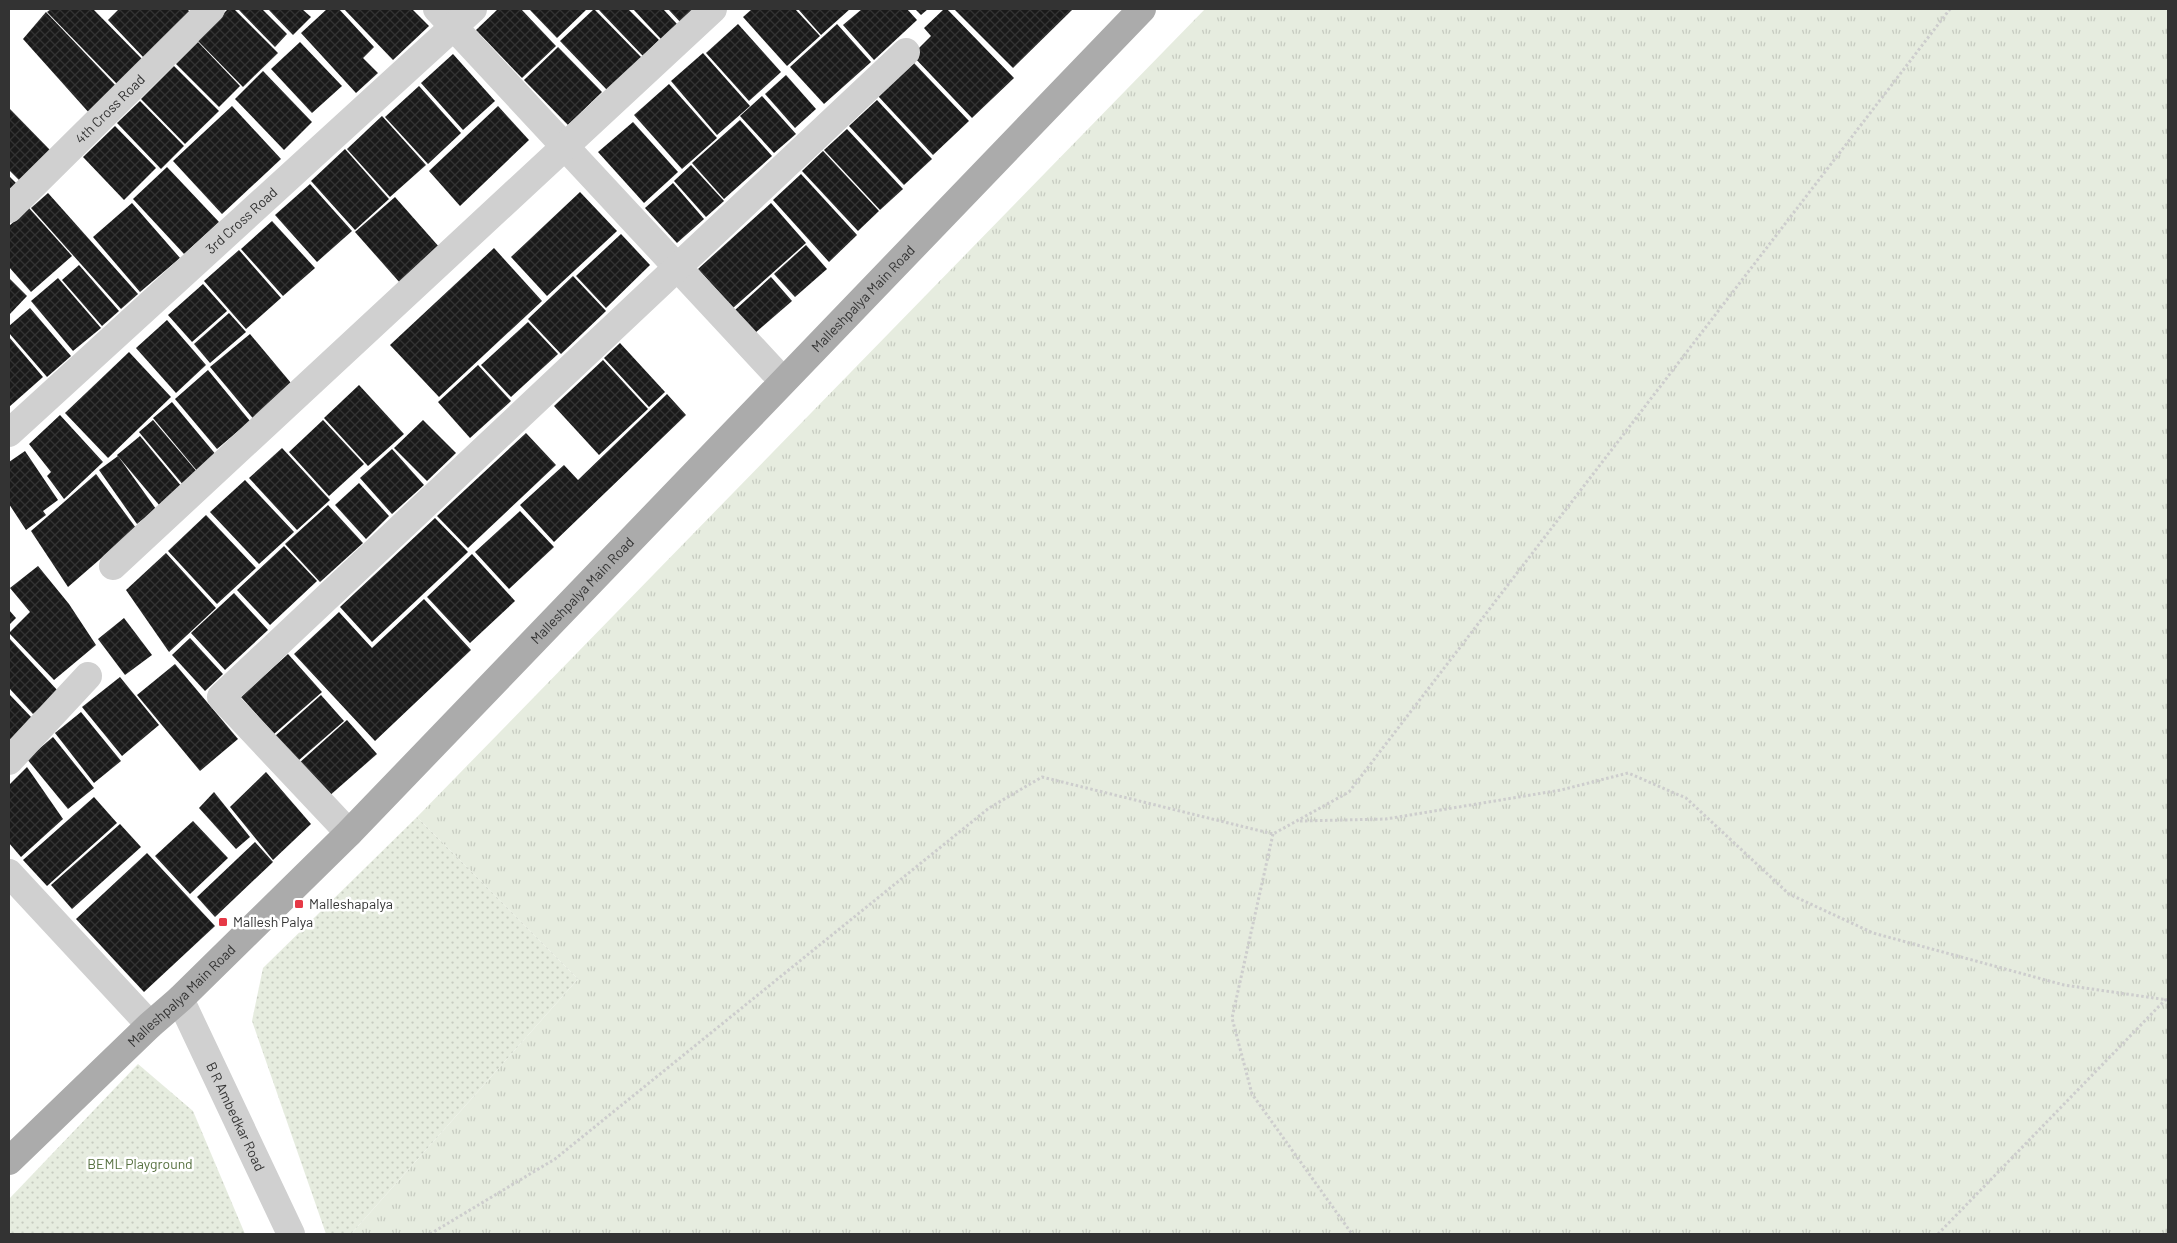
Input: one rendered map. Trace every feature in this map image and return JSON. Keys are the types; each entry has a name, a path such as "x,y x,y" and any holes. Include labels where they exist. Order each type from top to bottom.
{"main road":[{"name":"Malleshpalya Main Road","path":"9,1161 150,1025 180,999 349,833 1142,9"}],"street":[{"name":"4th Cross Road","path":"9,209 211,9"},
{"path":"113,566 713,9"},
{"path":"455,15 566,147 784,381"},
{"name":"3rd Cross Road","path":"9,433 455,15"},
{"path":"349,833 221,697 906,52"},
{"path":"9,762 88,676"},
{"path":"9,872 150,1025"},
{"name":"B R Ambedkar Road","path":"180,999 291,1234"}],"path":[{"path":"430,1234 556,1159 989,808 1042,777 1273,834 1349,792 1950,9"},
{"path":"1298,821 1386,819 1561,790 1628,773 1686,798 1789,894 1873,933 2064,985 2168,999"},
{"path":"1273,834 1232,1018 1252,1094 1352,1234"},
{"path":"1938,1234 2168,999"}],"green space":[{"path":"1205,9 2168,9 2168,1234 351,1234 578,979 417,817"},
{"path":"417,817 578,979 351,1234 326,1234 252,1021 263,968"},
{"name":"BEML Playground","path":"138,1064 193,1111 245,1234 9,1234 9,1199"}],"building":[{"path":"51,9 93,9 143,60 118,85 47,12"},
{"path":"119,9 187,9 192,14 145,59 108,20"},
{"path":"228,9 234,9 278,53 243,87 197,40"},
{"path":"238,9 262,9 287,34 275,47"},
{"path":"268,9 302,9 311,17 293,35"},
{"path":"327,9 339,9 374,47 363,58 378,73 356,93 301,33"},
{"path":"344,9 412,9 429,26 393,60"},
{"path":"498,9 521,9 556,46 522,78 476,30"},
{"path":"529,9 587,9 557,38"},
{"path":"594,9 643,59 609,92 560,41"},
{"path":"598,9 628,9 659,40 643,56"},
{"path":"633,9 663,9 677,24 661,39"},
{"path":"668,9 700,9 683,25"},
{"path":"752,9 795,9 820,36 787,66 743,17"},
{"path":"798,9 850,9 821,35"},
{"path":"862,9 907,9 917,20 874,60 843,25"},
{"path":"915,9 928,9 921,15"},
{"path":"944,9 947,9 1014,78 972,118 912,55 931,36 924,28"},
{"path":"954,9 1073,9 1013,68"},
{"path":"46,12 118,88 91,115 23,39"},
{"path":"738,24 781,72 749,101 706,53"},
{"path":"837,24 871,62 824,104 790,67"},
{"path":"198,42 240,86 219,107 176,64"},
{"path":"300,42 342,86 312,113 271,69"},
{"path":"558,47 602,92 568,125 524,80"},
{"path":"703,53 750,106 717,135 671,81"},
{"path":"453,54 495,101 463,130 421,83"},
{"path":"914,63 969,121 933,155 878,96"},
{"path":"174,66 219,111 185,144 141,99"},
{"path":"263,71 312,122 284,150 235,99"},
{"path":"786,75 816,109 795,128 765,94"},
{"path":"669,84 717,138 682,169 634,115"},
{"path":"419,86 461,133 428,164 385,117"},
{"path":"762,96 796,134 774,153 740,116"},
{"path":"877,100 932,159 904,185 849,126"},
{"path":"140,101 184,146 161,169 117,123"},
{"path":"232,106 281,159 222,214 173,161"},
{"path":"498,106 529,140 460,206 429,171"},
{"path":"9,108 51,151 20,181 9,170"},
{"path":"382,116 426,165 390,197 347,149"},
{"path":"740,120 772,156 724,199 692,163"},
{"path":"633,122 678,172 644,203 598,152"},
{"path":"115,126 156,168 124,200 83,157"},
{"path":"847,129 903,189 880,210 824,150"},
{"path":"345,149 389,199 355,230 311,181"},
{"path":"823,151 879,211 858,231 802,171"},
{"path":"691,165 724,201 706,217 674,181"},
{"path":"167,167 219,222 184,254 133,199"},
{"path":"801,174 857,235 829,262 773,200"},
{"path":"9,176 20,187 9,198"},
{"path":"673,183 704,219 677,243 645,208"},
{"path":"310,184 352,231 317,262 275,215"},
{"path":"580,192 617,231 547,296 511,257"},
{"path":"48,193 138,294 121,309 31,208"},
{"path":"395,197 440,248 401,284 355,232"},
{"path":"132,203 180,258 140,292 93,237"},
{"path":"771,203 806,243 733,308 698,269"},
{"path":"29,208 72,256 31,292 9,267 9,226"},
{"path":"272,221 315,268 283,296 241,249"},
{"path":"621,234 650,265 606,308 576,276"},
{"path":"806,245 827,269 795,297 774,274"},
{"path":"494,248 542,301 439,397 390,345"},
{"path":"239,250 281,298 246,329 204,281"},
{"path":"79,265 119,311 102,326 62,280"},
{"path":"573,276 606,311 561,354 528,319"},
{"path":"771,277 792,301 755,333 735,310"},
{"path":"9,278 27,296 9,315"},
{"path":"58,278 101,328 73,351 31,301"},
{"path":"203,284 227,311 192,342 168,315"},
{"path":"30,308 71,356 47,377 9,333 9,326"},
{"path":"229,313 246,332 210,363 194,344"},
{"path":"167,320 206,365 176,393 136,348"},
{"path":"528,322 558,354 511,397 481,365"},
{"path":"250,334 296,389 256,422 210,367"},
{"path":"9,337 43,377 9,407"},
{"path":"620,343 665,392 649,407 604,358"},
{"path":"129,352 171,397 108,458 65,413"},
{"path":"603,360 648,409 599,455 554,406"},
{"path":"478,365 511,401 470,438 438,402"},
{"path":"208,370 250,421 217,449 175,399"},
{"path":"359,385 404,434 368,466 324,418"},
{"path":"667,394 686,415 554,542 520,505 564,465 578,480"},
{"path":"172,402 217,456 198,472 153,418"},
{"path":"60,415 103,462 64,499 47,476 51,472 29,444"},
{"path":"153,420 198,473 184,486 139,432"},
{"path":"323,420 364,464 329,496 289,452"},
{"path":"423,420 456,453 427,481 394,448"},
{"path":"526,433 556,465 468,548 437,516"},
{"path":"140,436 182,487 160,506 117,455"},
{"path":"282,448 330,500 297,530 249,478"},
{"path":"392,449 424,485 392,514 360,478"},
{"path":"25,451 58,500 43,511 46,515 26,530 9,504 9,462"},
{"path":"118,456 156,509 137,524 99,470"},
{"path":"96,474 136,528 68,587 31,531"},
{"path":"245,480 294,532 259,564 210,512"},
{"path":"359,483 389,516 366,539 335,505"},
{"path":"328,505 363,543 320,582 285,544"},
{"path":"520,511 554,547 509,589 475,552"},
{"path":"206,515 256,568 217,604 168,551"},
{"path":"435,518 468,552 372,642 340,607"},
{"path":"284,546 317,581 270,625 237,590"},
{"path":"166,553 216,608 169,652 126,590"},
{"path":"472,554 515,601 470,643 427,597"},
{"path":"38,566 69,604 96,645 54,680 9,633 30,612 10,588"},
{"path":"234,593 268,630 225,670 191,633"},
{"path":"424,599 471,650 375,741 294,654 339,612 372,648"},
{"path":"9,610 16,618 9,625"},
{"path":"124,618 152,655 125,675 98,639"},
{"path":"9,638 58,691 33,714 9,688"},
{"path":"190,638 223,674 205,691 172,655"},
{"path":"288,654 322,692 274,734 241,697"},
{"path":"175,664 238,739 200,771 137,695"},
{"path":"120,677 159,725 122,756 82,707"},
{"path":"9,694 34,720 9,745"},
{"path":"321,695 344,721 298,761 275,736"},
{"path":"81,712 121,761 94,783 55,733"},
{"path":"347,720 377,754 328,797 298,764"},
{"path":"53,737 94,788 68,809 27,759"},
{"path":"27,767 63,819 21,857 9,843 9,785"},
{"path":"266,772 311,824 273,860 230,807"},
{"path":"214,792 250,837 236,849 199,808"},
{"path":"94,797 117,823 47,886 23,860"},
{"path":"193,821 228,858 190,894 155,856"},
{"path":"120,824 141,847 72,909 51,885"},
{"path":"255,842 273,862 215,917 197,897"},
{"path":"147,853 215,926 144,992 76,919"}],"place":[{"name":"Malleshapalya","path":"299,904"},
{"name":"Mallesh Palya","path":"223,922"}]}
